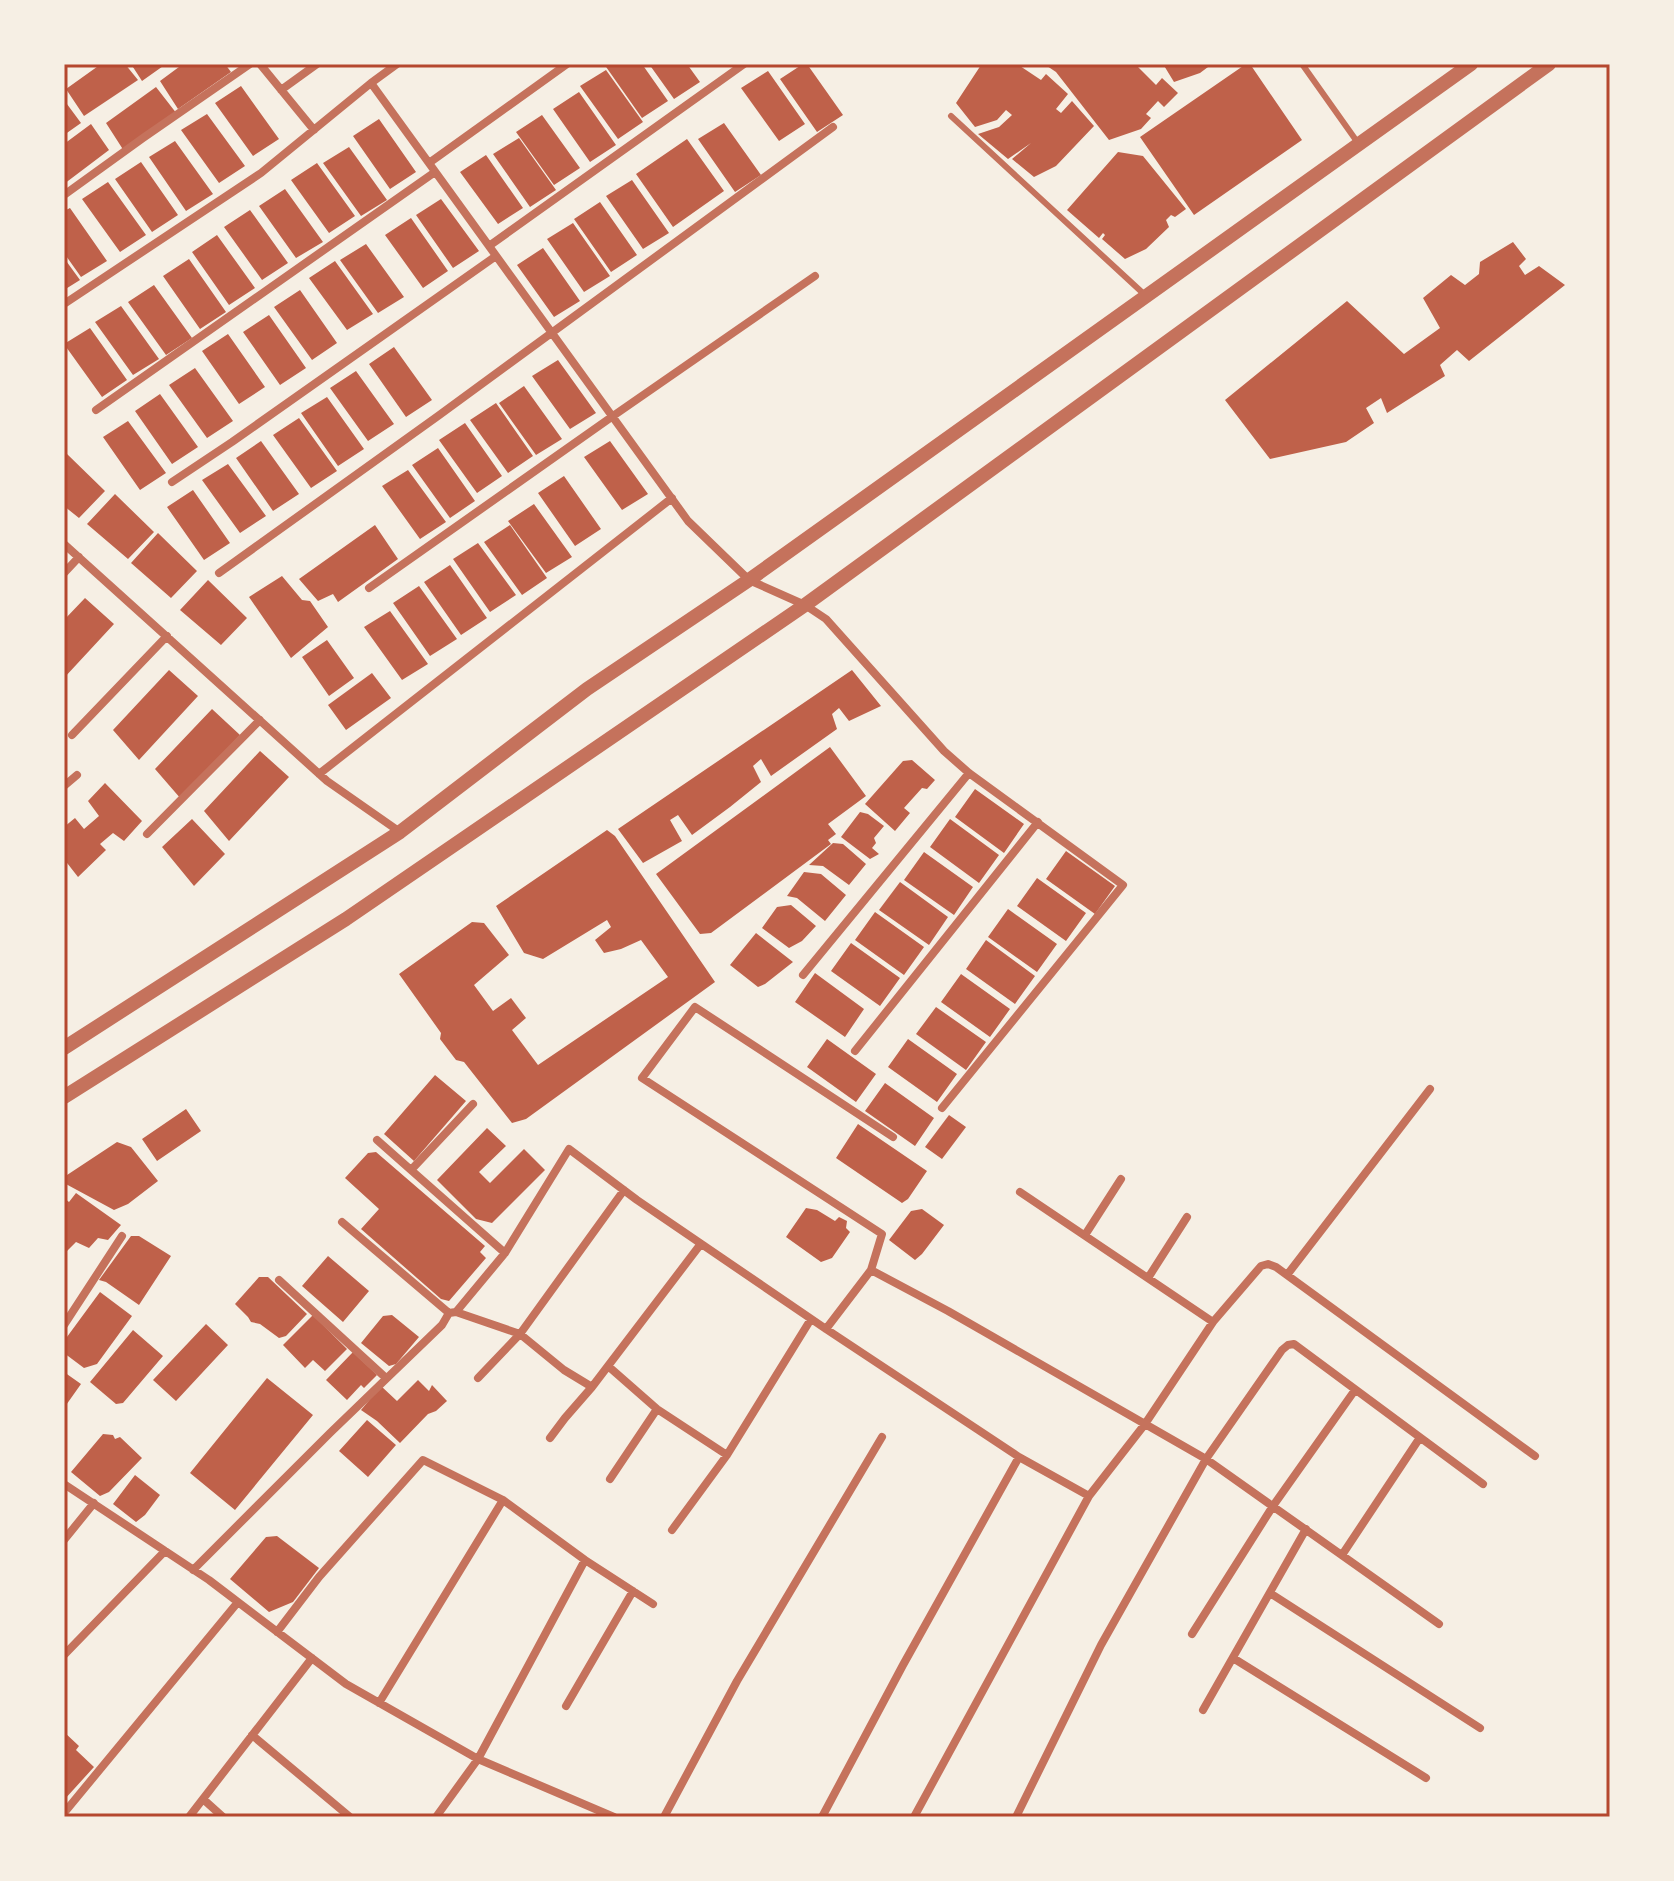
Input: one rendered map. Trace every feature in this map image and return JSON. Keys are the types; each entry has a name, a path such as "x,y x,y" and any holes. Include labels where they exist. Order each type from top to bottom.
{"street":[{"path":"64,195 250,64"},
{"path":"260,64 314,130"},
{"path":"281,90 317,64"},
{"path":"64,304 261,173 397,64"},
{"path":"429,163 567,64"},
{"path":"489,246 744,64"},
{"path":"64,1048 400,832 587,689 749,580 1471,64"},
{"path":"64,1097 346,919 805,605 1549,64"},
{"path":"371,83 688,521 749,580 805,605 826,619 944,751 969,773 1123,885 942,1108"},
{"path":"219,573 833,127"},
{"path":"96,410 435,172"},
{"path":"172,482 496,256"},
{"path":"369,588 815,276"},
{"path":"319,774 672,498"},
{"path":"64,544 319,774 400,832"},
{"path":"64,573 79,557"},
{"path":"72,735 167,636"},
{"path":"147,834 260,720"},
{"path":"803,975 969,773"},
{"path":"64,786 77,775"},
{"path":"855,1051 1038,822"},
{"path":"826,1329 871,1270 882,1234 642,1078 695,1007 893,1137"},
{"path":"1287,1275 1430,1089"},
{"path":"411,1170 473,1104"},
{"path":"377,1140 505,1253"},
{"path":"193,1570 442,1325 505,1253 569,1149 700,1245 1019,1457 1089,1496"},
{"path":"1085,1235 1121,1179"},
{"path":"478,1378 520,1334 624,1190"},
{"path":"1020,1192 1213,1322"},
{"path":"1148,1278 1187,1217"},
{"path":"342,1222 452,1312 520,1334 564,1370 592,1387"},
{"path":"64,1325 122,1236"},
{"path":"550,1438 700,1245"},
{"path":"914,1817 1089,1496 1145,1424 1213,1322 1261,1266 1268,1264 1276,1267 1535,1456"},
{"path":"871,1270 1206,1459 1439,1624"},
{"path":"279,1280 386,1378"},
{"path":"672,1530 727,1455 811,1319"},
{"path":"1016,1817 1101,1645 1206,1459 1288,1345 1294,1344 1483,1484"},
{"path":"608,1366 657,1409 727,1455"},
{"path":"1192,1634 1273,1506 1355,1390"},
{"path":"610,1479 657,1409"},
{"path":"664,1817 737,1681 882,1437"},
{"path":"1342,1555 1419,1439"},
{"path":"822,1817 1019,1457"},
{"path":"277,1632 319,1577 423,1460 503,1500 585,1560 653,1604"},
{"path":"64,1484 193,1570 346,1684 478,1759 614,1817"},
{"path":"379,1703 503,1500"},
{"path":"64,1540 94,1503"},
{"path":"1203,1710 1306,1529"},
{"path":"64,1655 165,1551"},
{"path":"436,1817 478,1759 585,1560"},
{"path":"566,1706 633,1591"},
{"path":"1270,1593 1480,1728"},
{"path":"64,1813 238,1602"},
{"path":"189,1817 312,1658"},
{"path":"1233,1658 1426,1778"},
{"path":"252,1735 350,1817"},
{"path":"203,1799 223,1817"}],"lane":[{"path":"1302,64 1359,145"},
{"path":"951,116 1146,296"}],"building":[{"path":"101,64 125,64 138,80 84,116 66,89"},
{"path":"131,64 166,64 142,81"},
{"path":"183,64 225,64 231,72 178,109 160,81"},
{"path":"604,64 642,64 668,101 642,118"},
{"path":"649,64 687,64 700,82 674,99"},
{"path":"807,64 843,115 817,132 780,79"},
{"path":"1017,64 1041,80 1046,74 1068,94 1056,109 1061,113 1072,101 1094,126 1056,166 1034,177 1012,159 1031,143 1008,159 978,134 999,127 1012,115 1006,110 997,120 975,127 956,103 981,65"},
{"path":"1044,64 1138,64 1156,85 1162,78 1178,93 1164,107 1158,101 1146,114 1151,118 1141,129 1109,140 1056,72"},
{"path":"1163,64 1212,64 1200,73 1174,82"},
{"path":"1250,64 1302,140 1194,215 1140,137"},
{"path":"606,70 643,122 618,139 580,86"},
{"path":"768,71 805,124 779,141 741,88"},
{"path":"241,86 279,139 253,156 215,103"},
{"path":"156,87 177,114 124,151 106,123"},
{"path":"579,92 616,145 590,162 553,109"},
{"path":"64,100 81,123 64,135"},
{"path":"207,114 245,166 219,183 181,130"},
{"path":"542,115 580,168 554,185 516,132"},
{"path":"379,119 416,172 390,189 353,136"},
{"path":"724,123 761,175 735,192 698,139"},
{"path":"91,124 109,150 64,184 64,144"},
{"path":"519,138 556,190 530,207 493,154"},
{"path":"687,139 724,191 673,227 636,174"},
{"path":"175,141 213,194 186,211 149,157"},
{"path":"349,147 387,200 361,216 323,163"},
{"path":"1118,152 1143,156 1186,209 1166,220 1169,227 1146,249 1125,259 1102,239 1103,233 1099,238 1067,210"},
{"path":"486,155 523,208 498,224 460,172"},
{"path":"141,162 178,215 152,232 115,179"},
{"path":"317,163 355,216 329,233 291,180"},
{"path":"632,180 669,233 643,249 606,196"},
{"path":"108,182 146,235 120,252 82,199"},
{"path":"285,189 323,242 296,258 259,206"},
{"path":"441,199 479,251 453,268 416,215"},
{"path":"600,202 637,255 611,272 574,219"},
{"path":"70,208 107,261 81,277 64,253 64,211"},
{"path":"250,210 288,263 262,280 224,227"},
{"path":"411,218 448,271 423,288 385,235"},
{"path":"573,223 610,276 584,292 547,239"},
{"path":"217,235 255,288 229,305 192,252"},
{"path":"1513,242 1526,259 1519,266 1525,275 1539,266 1565,285 1469,361 1457,350 1440,365 1445,376 1387,413 1381,398 1366,408 1374,423 1346,442 1270,459 1225,400 1347,301 1404,354 1440,328 1423,298 1451,275 1465,285 1479,274 1480,262"},
{"path":"366,244 404,297 378,313 340,260"},
{"path":"543,248 580,301 554,317 517,265"},
{"path":"64,258 80,280 64,290"},
{"path":"189,259 226,312 200,329 163,276"},
{"path":"335,261 373,314 347,330 309,278"},
{"path":"154,285 192,338 166,355 128,302"},
{"path":"300,290 337,343 312,360 274,307"},
{"path":"121,306 159,359 133,375 95,322"},
{"path":"269,315 306,368 280,385 243,332"},
{"path":"90,328 127,380 102,397 64,344"},
{"path":"228,334 265,387 239,404 202,351"},
{"path":"394,347 432,400 406,417 369,364"},
{"path":"558,360 596,413 570,429 532,376"},
{"path":"195,368 233,421 207,438 169,385"},
{"path":"356,371 394,424 368,441 330,388"},
{"path":"524,386 562,439 536,455 499,403"},
{"path":"160,394 198,447 172,464 135,411"},
{"path":"327,397 364,449 338,466 301,413"},
{"path":"496,403 533,456 508,473 470,420"},
{"path":"299,418 337,471 311,488 273,435"},
{"path":"128,421 166,473 140,490 103,437"},
{"path":"465,423 502,476 477,493 439,440"},
{"path":"261,441 299,494 273,511 236,458"},
{"path":"610,441 648,494 622,510 584,457"},
{"path":"438,448 475,501 450,518 412,465"},
{"path":"66,453 105,491 79,518 64,506"},
{"path":"228,464 266,516 240,533 202,480"},
{"path":"408,470 446,522 420,539 382,486"},
{"path":"564,476 601,529 575,546 538,493"},
{"path":"193,490 230,543 204,560 167,507"},
{"path":"115,494 154,532 128,559 87,524"},
{"path":"534,504 572,557 546,573 508,521"},
{"path":"375,525 398,559 338,602 333,594 318,601 299,579"},
{"path":"510,525 547,578 522,595 484,542"},
{"path":"158,533 197,571 171,598 131,563"},
{"path":"478,543 516,595 490,612 453,559"},
{"path":"450,565 487,618 461,635 424,582"},
{"path":"282,576 302,600 310,601 328,627 291,658 249,597"},
{"path":"208,580 247,618 221,645 180,610"},
{"path":"419,586 457,639 430,656 393,603"},
{"path":"85,598 114,624 64,678 64,620"},
{"path":"390,611 428,664 402,680 364,627"},
{"path":"327,640 354,678 329,696 302,657"},
{"path":"169,670 198,696 139,760 113,730"},
{"path":"852,670 881,706 849,721 839,708 832,714 837,729 771,776 761,759 753,766 761,782 692,835 678,815 670,820 682,841 643,863 618,829"},
{"path":"372,673 391,698 346,730 328,705"},
{"path":"212,709 240,735 181,799 155,769"},
{"path":"830,747 866,796 828,824 836,834 828,840 831,844 711,933 700,934 656,874"},
{"path":"260,751 289,777 229,841 204,811"},
{"path":"912,760 935,780 927,789 922,788 904,808 910,813 895,831 865,804 903,761"},
{"path":"105,783 142,821 124,841 113,833 100,844 106,850 78,877 64,859 64,827 75,818 84,829 99,816 88,801"},
{"path":"975,789 1024,824 1004,853 955,817"},
{"path":"860,812 884,826 874,838 876,843 872,848 879,854 870,859 841,837"},
{"path":"192,819 225,854 194,886 162,847"},
{"path":"950,819 999,855 979,883 930,847"},
{"path":"607,830 615,836 715,982 526,1119 512,1123 464,1062 456,1060 440,1039 441,1033 399,974 472,922 484,923 509,955 474,985 493,1011 511,998 526,1018 512,1030 538,1065 668,977 641,940 604,953 595,940 611,927 607,920 543,959 524,953 496,906"},
{"path":"833,843 843,844 866,864 849,885 823,866 809,865"},
{"path":"1066,851 1115,886 1095,914 1046,879"},
{"path":"924,852 973,887 954,915 904,880"},
{"path":"804,872 821,874 846,895 825,921 797,898 787,896"},
{"path":"1037,878 1086,913 1066,941 1017,906"},
{"path":"900,882 948,917 929,945 879,910"},
{"path":"791,905 816,926 802,941 789,948 762,928 777,907"},
{"path":"1008,909 1057,944 1037,972 988,937"},
{"path":"875,912 924,947 904,975 855,940"},
{"path":"756,933 793,962 758,987 730,965"},
{"path":"986,940 1035,976 1015,1004 966,969"},
{"path":"851,943 900,978 880,1006 831,971"},
{"path":"815,973 864,1009 845,1037 795,1002"},
{"path":"961,974 1010,1009 990,1037 941,1002"},
{"path":"936,1007 986,1042 966,1070 916,1034"},
{"path":"827,1039 876,1074 856,1102 807,1067"},
{"path":"908,1039 957,1074 937,1102 888,1067"},
{"path":"435,1075 466,1101 414,1161 384,1134"},
{"path":"885,1083 934,1118 915,1146 865,1111"},
{"path":"186,1109 201,1131 157,1161 142,1139"},
{"path":"949,1115 966,1127 942,1159 925,1147"},
{"path":"858,1124 927,1171 902,1203 836,1158"},
{"path":"487,1128 506,1146 479,1172 490,1183 524,1149 545,1170 492,1223 476,1219 437,1180"},
{"path":"117,1142 131,1147 158,1181 128,1204 114,1210 64,1183 64,1177"},
{"path":"376,1152 485,1246 480,1252 486,1258 449,1301 441,1299 361,1229 379,1209 345,1178 368,1153"},
{"path":"76,1193 121,1225 108,1240 98,1238 89,1248 76,1242 64,1254 64,1198 69,1202"},
{"path":"806,1208 817,1210 835,1221 839,1217 847,1221 846,1228 850,1232 832,1258 821,1262 786,1237"},
{"path":"922,1209 944,1225 915,1260 889,1240 911,1211"},
{"path":"131,1236 139,1236 171,1256 139,1305 99,1280"},
{"path":"328,1256 369,1291 343,1322 302,1286"},
{"path":"259,1277 268,1277 307,1314 286,1336 279,1338 260,1324 251,1322 235,1304"},
{"path":"100,1292 132,1316 97,1364 84,1368 64,1353 64,1341"},
{"path":"313,1315 347,1349 325,1371 313,1360 305,1368 283,1345"},
{"path":"392,1315 419,1337 396,1364 389,1366 361,1343 383,1316"},
{"path":"206,1324 228,1345 176,1401 153,1380"},
{"path":"133,1330 163,1356 123,1403 116,1404 90,1382"},
{"path":"353,1352 377,1375 364,1388 361,1385 347,1400 326,1380"},
{"path":"64,1372 81,1384 64,1408"},
{"path":"267,1378 313,1415 235,1510 190,1473"},
{"path":"418,1380 429,1391 432,1385 447,1401 428,1414 400,1443 361,1410 381,1386 397,1401"},
{"path":"367,1420 396,1445 368,1477 339,1451"},
{"path":"103,1434 113,1435 115,1439 120,1437 142,1458 109,1492 100,1496 71,1472"},
{"path":"135,1475 160,1495 136,1522 113,1504"},
{"path":"277,1536 319,1568 293,1602 269,1612 230,1579 266,1537"},
{"path":"64,1732 79,1746 76,1750 94,1767 64,1800"}]}
